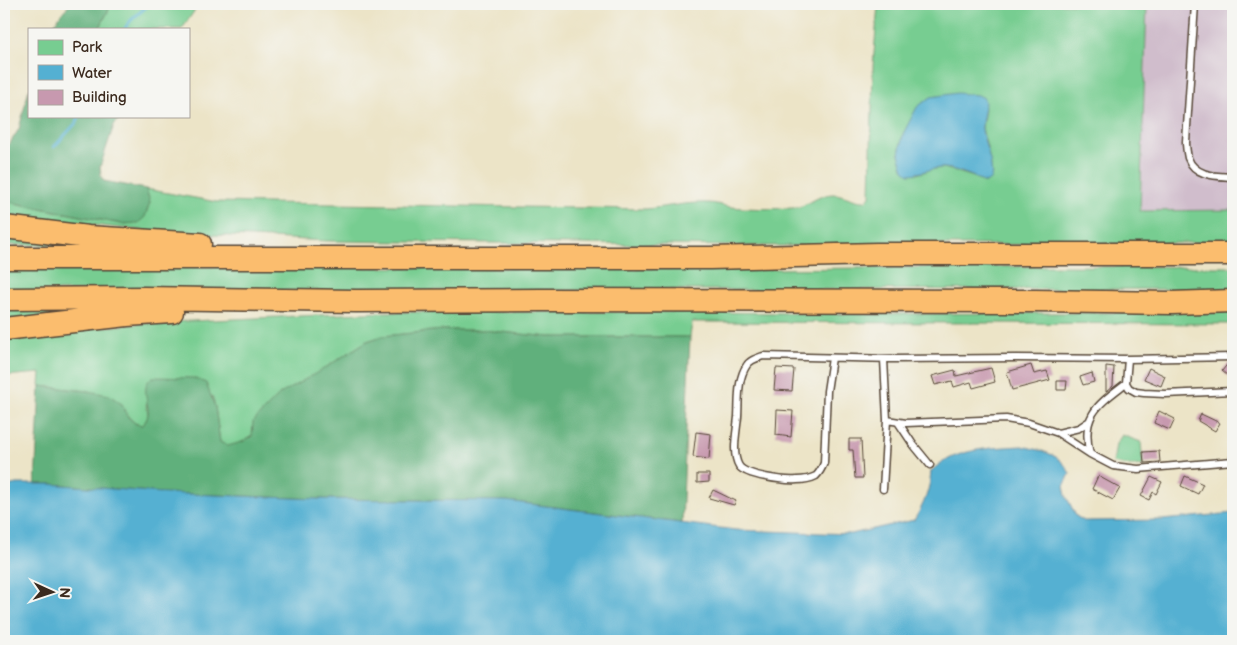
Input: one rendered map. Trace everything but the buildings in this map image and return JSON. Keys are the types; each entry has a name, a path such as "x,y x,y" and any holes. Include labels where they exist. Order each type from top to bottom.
{"highway":[{"path":"4,227 88,237 262,248 358,258"},
{"path":"4,258 710,258 887,254 1233,254"},
{"path":"4,299 1035,301 1172,303 1233,301"},
{"path":"4,330 127,315 356,301"}],"lane":[{"path":"1195,4 1186,142 1188,158 1198,171 1213,176 1233,177"},
{"path":"832,358 827,391 824,463 821,471 807,479 784,480 762,476 741,468 737,461 735,448 740,382 748,363 763,356 884,359 1233,357"},
{"path":"883,489 887,420 884,359"},
{"path":"1128,359 1126,383 1129,388 1136,392 1165,394 1233,391"},
{"path":"1090,454 1087,437 1088,422 1096,408 1126,383"},
{"path":"887,420 906,423 1006,419 1029,423 1058,432 1090,454 1113,466 1138,469 1233,461"},
{"path":"898,422 930,465"},
{"path":"1058,432 1079,428 1088,422"}],"shaded area":[{"path":"1147,4 1233,4 1233,210 1140,212"}],"green space":[{"path":"70,4 113,4 100,28 52,28"},
{"path":"113,4 199,4 183,28 100,28"},
{"path":"878,4 1147,4 1140,211 1233,210 1233,242 744,246 326,241 156,232 4,215 4,201 121,224 138,223 150,202 146,189 217,202 269,203 646,209 685,204 714,203 728,207 770,209 798,207 822,196 833,194 866,201 870,196 873,66","holes":["985,108 982,128 992,174 986,183 974,177 944,168 932,169 917,174 904,170 899,154 903,134"]},
{"path":"28,93 28,118 118,118 100,167 101,176 104,181 146,189 150,202 145,217 138,223 122,224 4,201 4,146 10,143 19,129"},
{"path":"4,231 92,245 4,245"},
{"path":"4,266 773,269 1050,266 1233,267 1233,289 4,291"},
{"path":"4,310 79,311 4,323"},
{"path":"386,312 874,314 1233,312 1233,324 692,322 690,337 549,337 482,330 443,330 383,336 367,341 325,368 252,436 228,447 220,442 212,396 146,404 148,416 142,425 132,421 122,404 88,391 40,386 41,373 4,376 4,336 148,323"},
{"path":"443,330 482,330 549,337 690,337 682,523 506,501 318,499 163,493 35,484 40,386 109,395 122,404 127,416 136,424 142,425 146,421 148,412 146,386 152,377 194,378 206,383 215,407 220,442 228,446 242,442 252,436 253,422 280,394 367,341 383,336"},
{"path":"1122,435 1141,442 1143,466 1113,463 1116,444"}],"water":[{"path":"957,93 978,95 984,98 985,106 982,129 992,173 991,179 986,183 969,175 945,168 909,174 904,170 899,154 903,134 917,107 931,97"},
{"path":"1022,446 1050,454 1062,461 1070,474 1064,486 1066,496 1076,516 1084,521 1162,520 1233,513 1233,641 4,641 4,487 16,484 51,484 163,493 318,499 506,501 736,530 851,534 914,520 926,497 931,471 941,463 974,451"}],"waterway":[{"path":"125,28 132,19 149,4"},
{"path":"54,147 77,122 78,118"}]}
